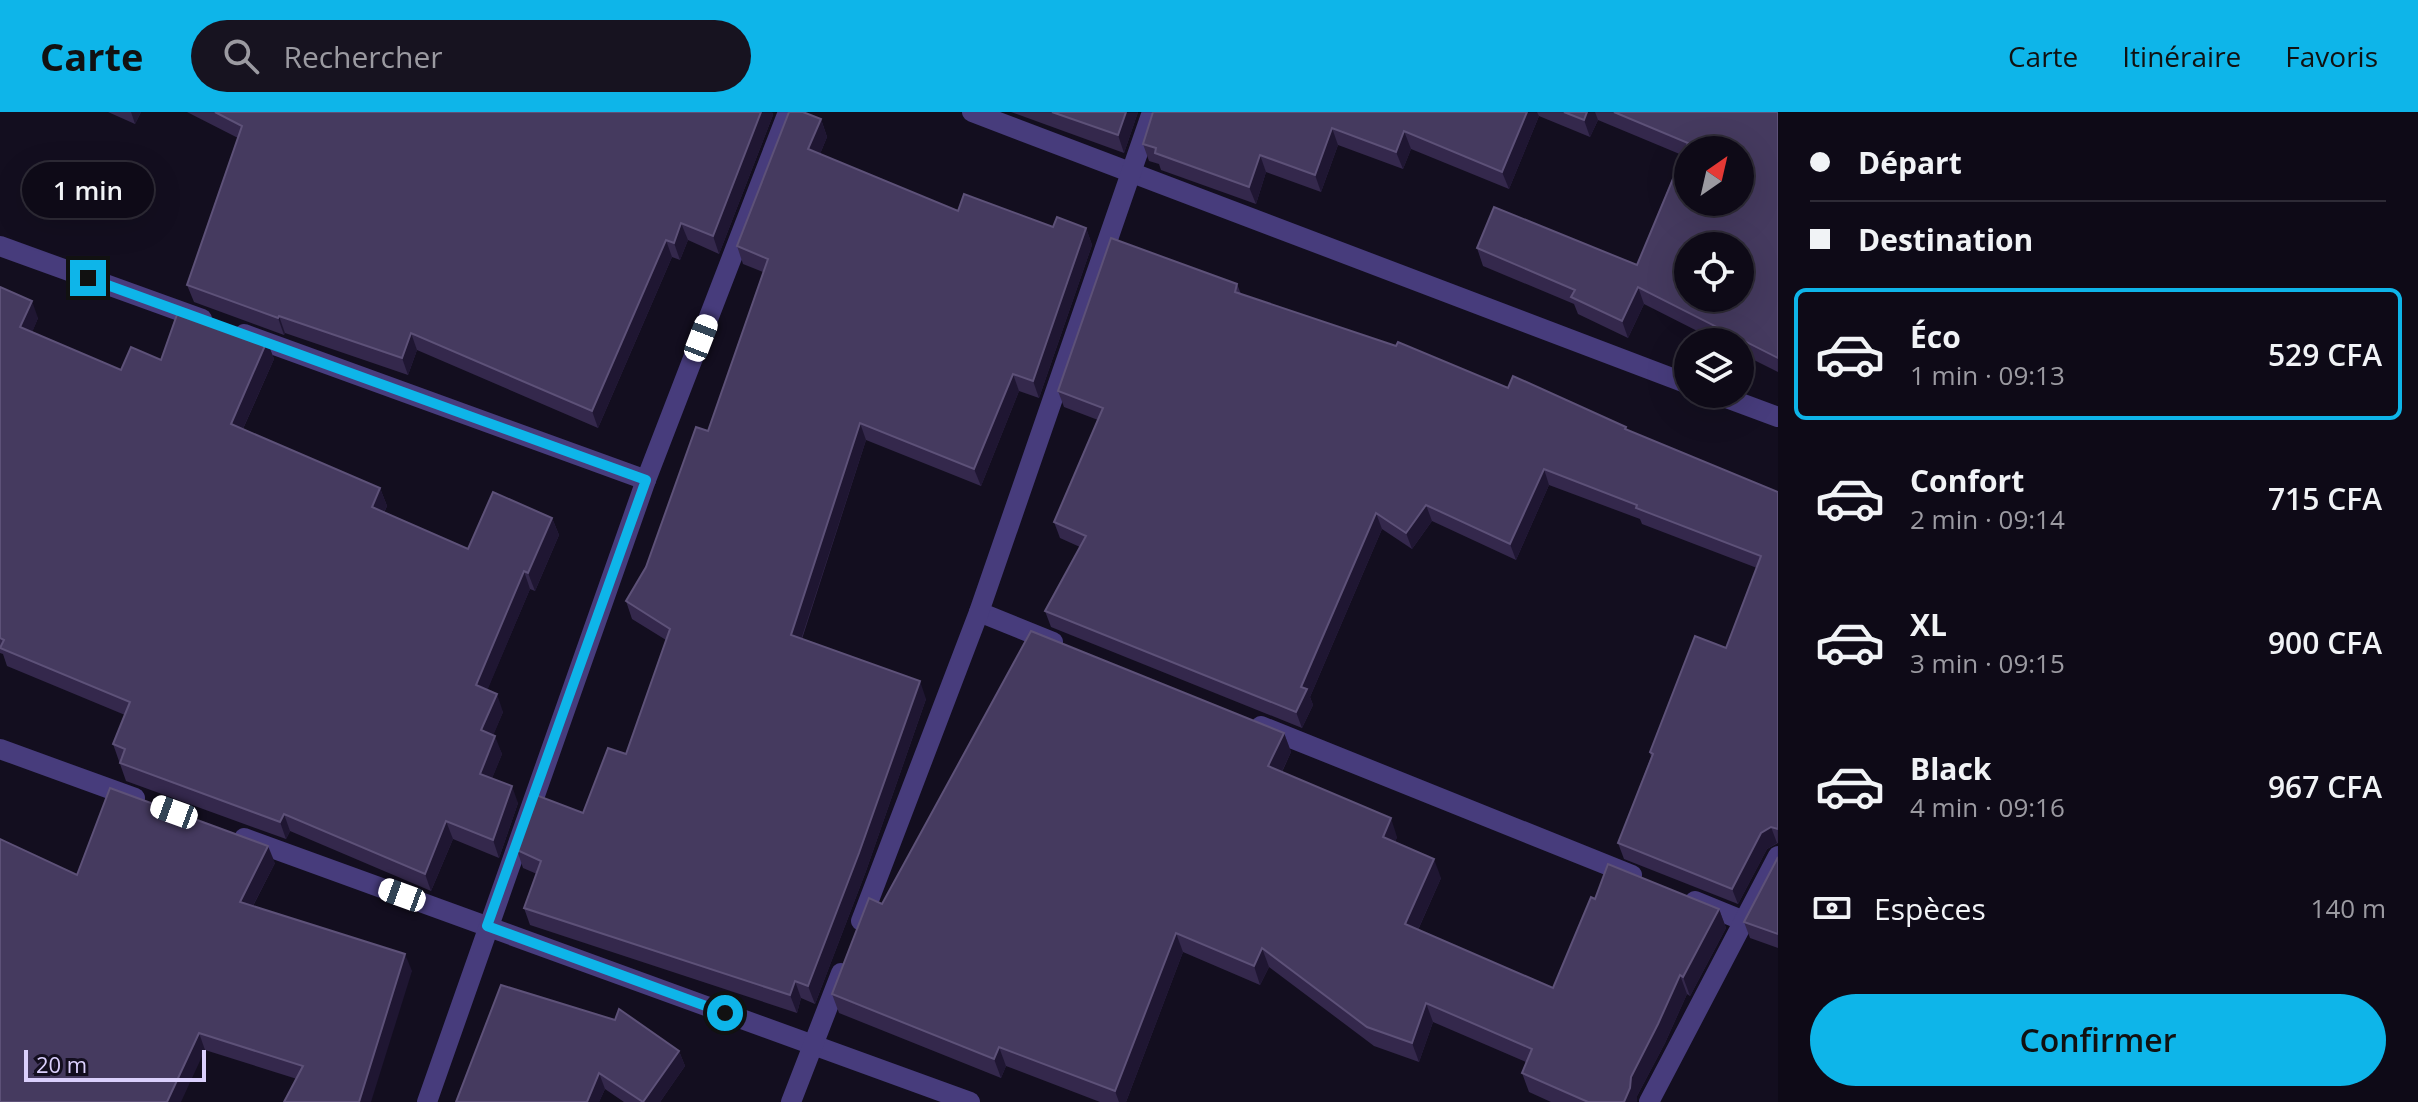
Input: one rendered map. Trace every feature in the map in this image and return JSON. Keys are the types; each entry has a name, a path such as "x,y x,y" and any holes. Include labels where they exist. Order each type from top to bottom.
{"street":[{"path":"427,1102 646,480 788,112"},
{"path":"972,112 1674,379"},
{"path":"791,1102 979,612 1152,112"},
{"path":"0,246 646,480"},
{"path":"1754,408 1778,417"},
{"path":"979,612 1067,647"},
{"path":"1244,719 1744,921"},
{"path":"0,749 150,803"},
{"path":"223,830 970,1102"},
{"path":"1649,1102 1778,856"}],"building":[{"path":"215,112 761,112 713,236 681,223 674,243 666,240 592,411 411,333 402,358 187,285 242,126"},
{"path":"789,112 803,112 821,119 808,149 958,211 964,194 1053,227 1057,217 1086,228 1033,381 1013,374 974,469 860,423 791,635 920,681 808,986 795,981 790,995 524,908 541,861 517,850 536,795 583,813 608,748 626,754 670,629 626,601 646,567 696,427 708,431 768,259 737,246"},
{"path":"1052,112 1126,112 1118,135"},
{"path":"1153,112 1527,112 1502,172 1404,131 1396,152 1332,128 1315,175 1260,155 1249,187 1155,153 1156,148 1143,144"},
{"path":"1564,112 1587,112 1584,120"},
{"path":"1614,112 1778,112 1778,358 1754,346 1754,328 1719,328 1687,312 1754,312 1754,232 1674,232 1674,305 1638,287 1622,321 1571,297 1575,290 1477,248 1494,207 1637,265 1674,176 1674,216 1754,216 1754,136 1674,137"},
{"path":"1111,238 1237,284 1235,292 1396,346 1398,342 1508,388 1513,376 1625,429 1778,492 1778,829 1771,827 1761,833 1732,889 1618,843 1695,636 1726,648 1761,556 1636,508 1637,505 1544,469 1510,544 1426,505 1406,533 1376,513 1301,687 1307,689 1296,712 1045,611 1086,536 1054,522 1103,408 1058,391"},
{"path":"0,287 32,301 20,327 121,370 131,347 161,360 179,309 267,341 231,424 380,488 372,507 468,549 493,492 552,518 528,573 524,571 476,685 497,694 481,730 495,736 480,774 512,786 493,840 446,821 425,874 284,814 280,822 120,763 125,749 113,744 130,702 0,648 4,640 0,638"},
{"path":"1031,631 1284,733 1268,766 1391,818 1383,837 1434,859 1405,924 1553,988 1608,864 1719,909 1683,977 1680,975 1631,1077 1624,1102 1588,1102 1522,1073 1532,1049 1426,1003 1412,1043 1367,1027 1262,948 1254,966 1176,933 1115,1091 999,1047 994,1059 832,994 869,898 882,904"},
{"path":"110,788 268,846 240,902 405,954 359,1102 284,1102 303,1066 199,1033 167,1102 0,1102 0,839 77,875"},
{"path":"1778,857 1778,934 1744,922"},
{"path":"501,985 615,1020 619,1009 679,1051 643,1102 599,1073 587,1102 456,1102"}],"route":[{"path":"88,278 646,480 487,926 725,1013"}]}
